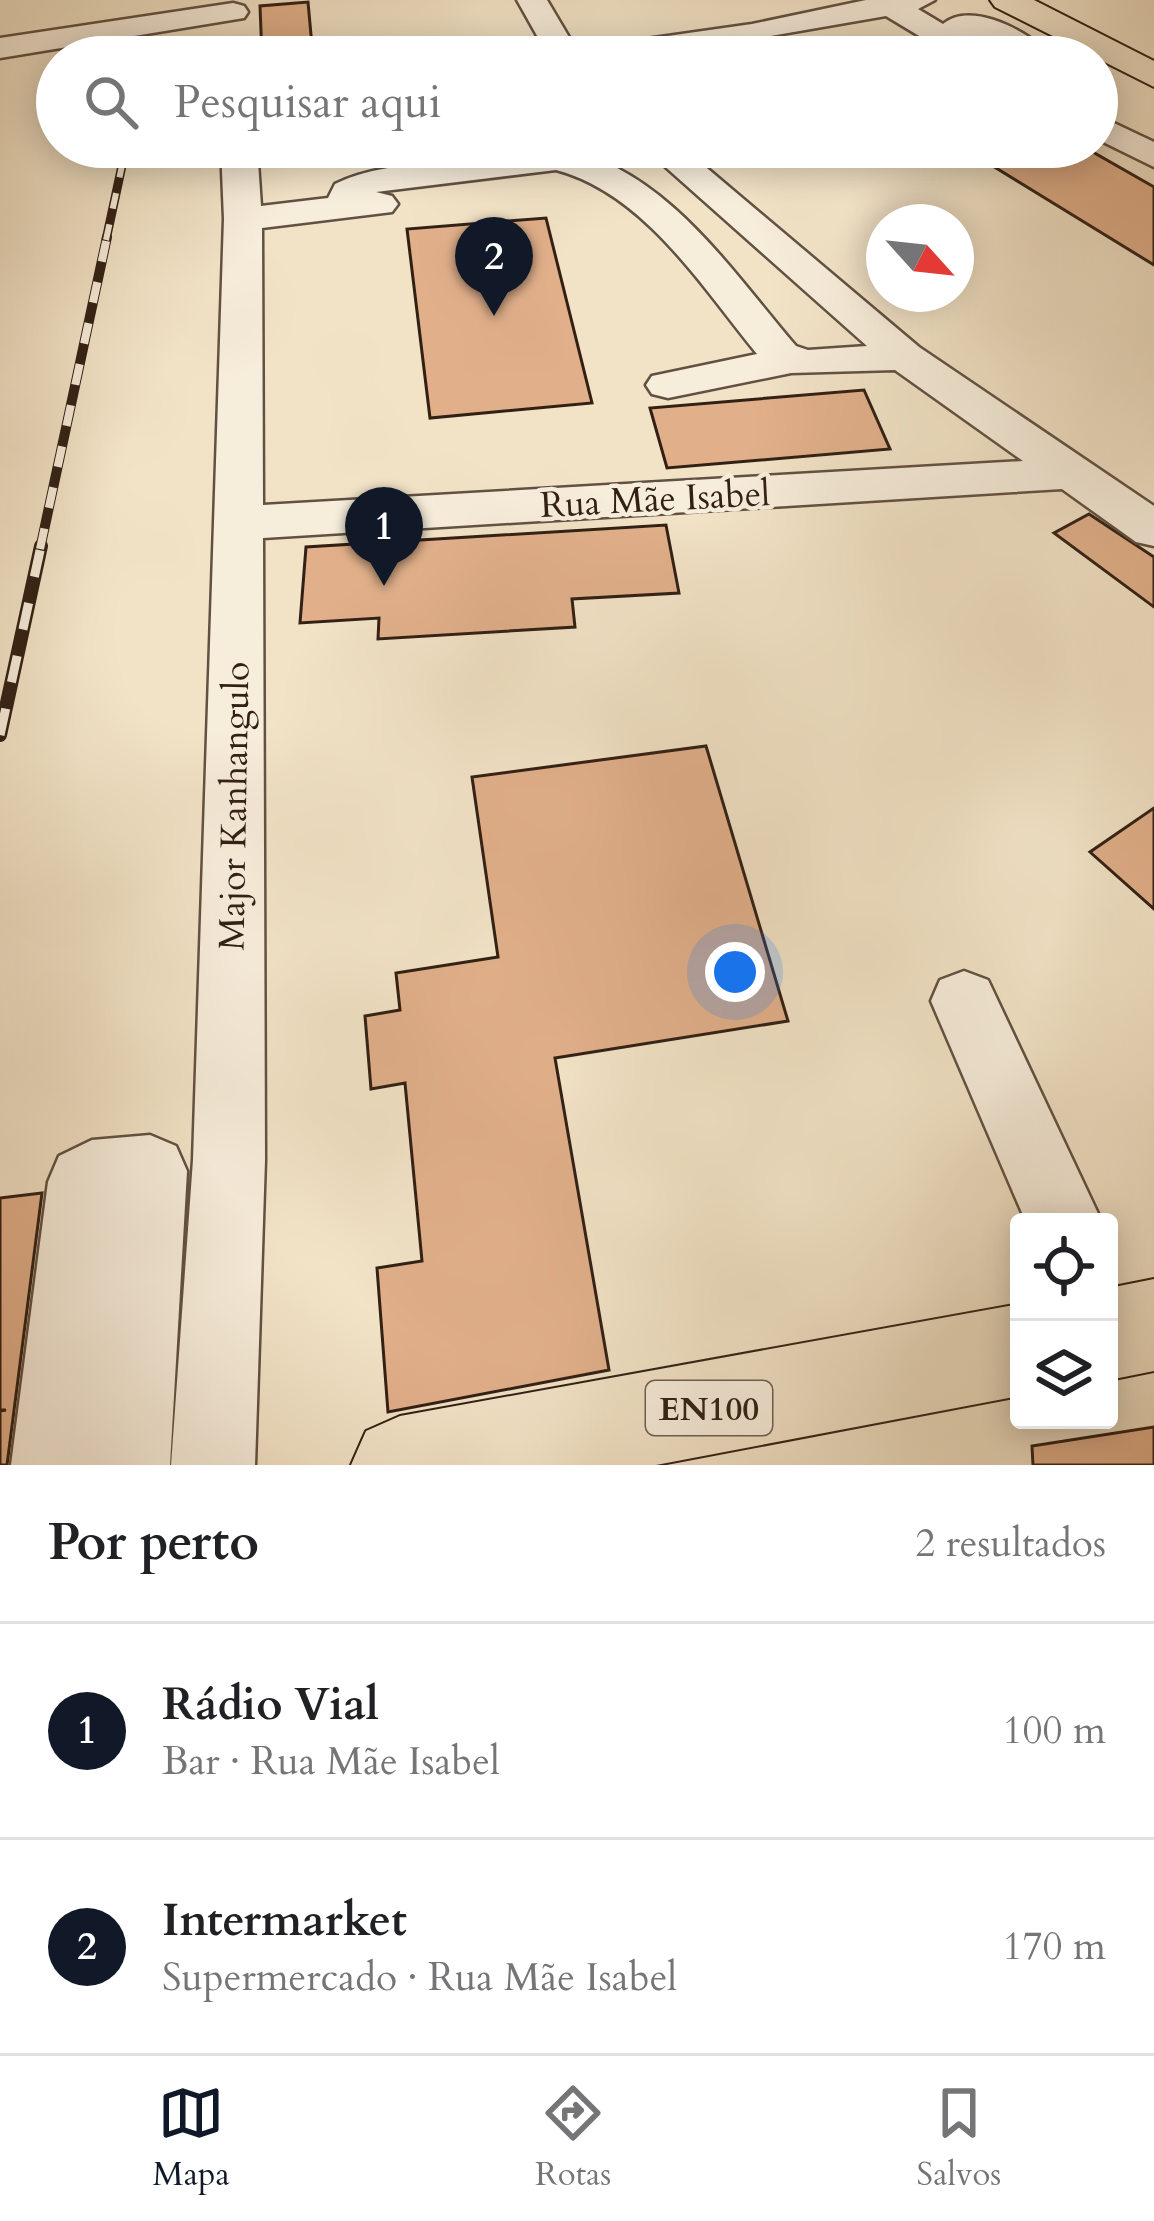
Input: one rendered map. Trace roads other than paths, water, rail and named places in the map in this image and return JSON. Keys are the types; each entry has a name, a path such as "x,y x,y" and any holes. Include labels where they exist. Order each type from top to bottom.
{"main road":[{"path":"1017,6 1076,36"},
{"path":"1118,58 1154,76"},
{"name":"EN100","path":"400,1465 1010,1352"}],"street":[{"path":"532,0 553,36"},
{"path":"952,36 940,20 941,10 960,0"},
{"path":"989,0 1017,6"},
{"path":"731,36 904,1 953,36"},
{"path":"87,36 233,16"},
{"path":"963,36 958,30 961,22 999,36"},
{"path":"0,48 36,43"},
{"path":"1118,102 1154,122"},
{"path":"1118,132 1154,152"},
{"name":"Major Kanhangulo","path":"213,1465 229,1160 240,168"},
{"path":"686,168 904,356 1154,530"},
{"path":"242,219 702,182"},
{"path":"626,191 781,355 791,360"},
{"path":"668,385 791,360 904,356"},
{"name":"Rua Mãe Isabel","path":"237,523 1072,473"},
{"path":"964,1001 1060,1213"},
{"path":"53,1465 85,1182 92,1176 229,1160"},
{"path":"128,1465 150,1171"}],"railway":[{"path":"106,240 121,168"},
{"path":"40,549 107,237"},
{"path":"0,735 41,546"}],"place":[{"name":"Intermarket","path":"494,316"},
{"name":"Rádio Vial","path":"384,586"}]}
